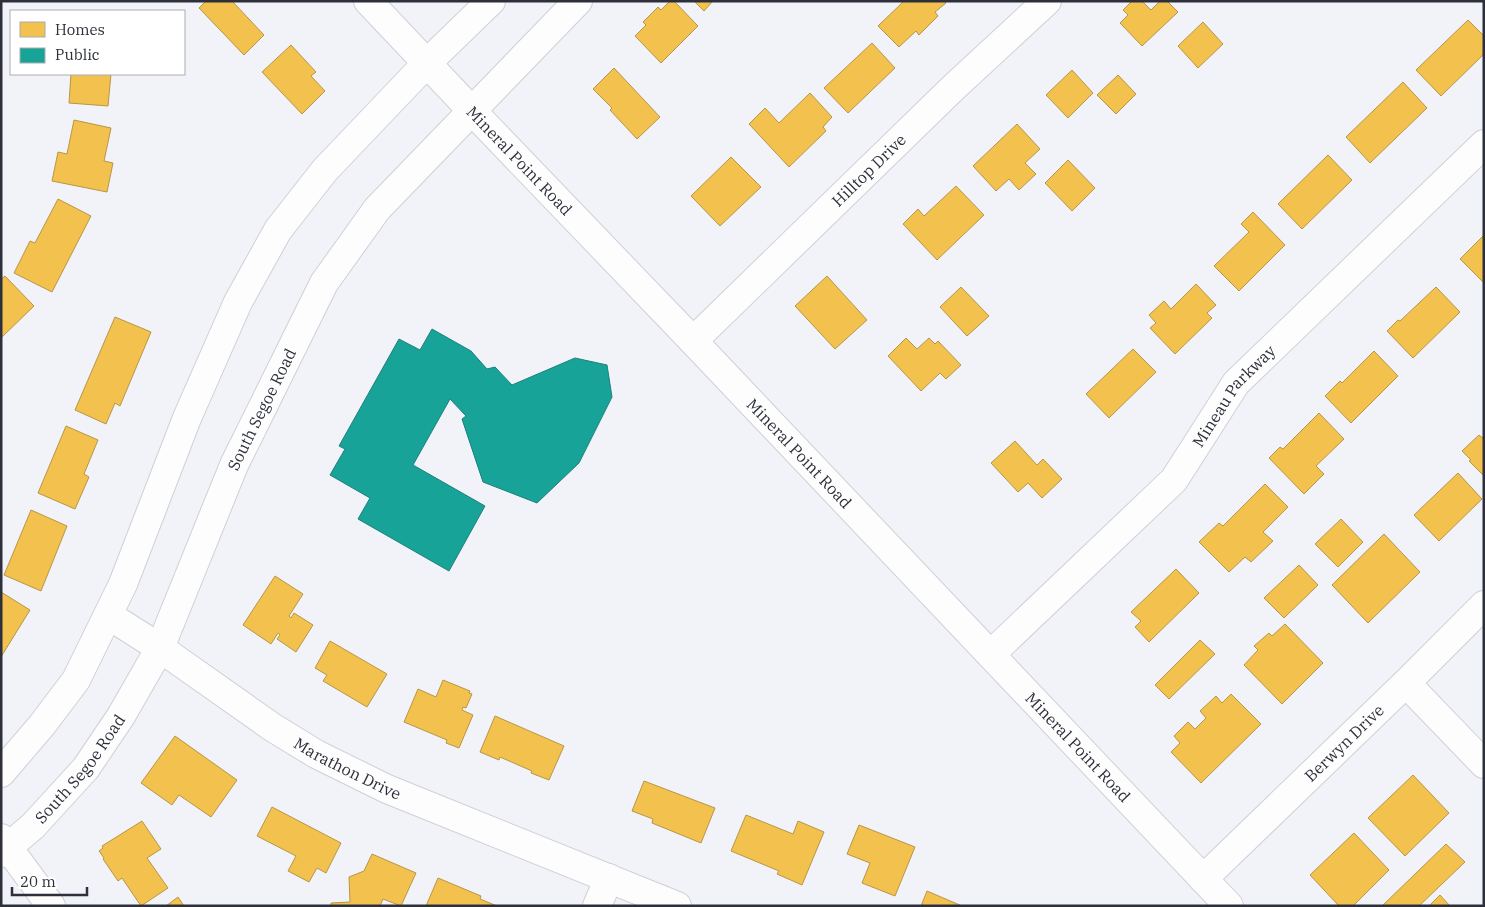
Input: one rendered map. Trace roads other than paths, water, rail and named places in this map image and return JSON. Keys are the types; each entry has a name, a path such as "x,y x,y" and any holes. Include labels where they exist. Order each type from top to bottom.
{"street":[{"name":"Mineral Point Road","path":"368,1 426,64 693,340 1229,906"},
{"path":"1,773 42,725 76,680 123,584 195,400 238,302 278,230 325,170 426,64 491,1"},
{"name":"South Segoe Road","path":"4,846 33,826 86,768 121,716 160,648 234,465 324,282 377,209 578,1"},
{"name":"Hilltop Drive","path":"693,340 953,88 1047,1"},
{"name":"Mineau Parkway","path":"991,654 1174,480 1236,383 1484,144"},
{"name":"Berwyn Drive","path":"1203,879 1484,605"},
{"name":"Marathon Drive","path":"108,615 160,648 272,727 316,754 387,789 677,906"},
{"path":"1406,683 1484,764"},
{"path":"4,846 51,906"},
{"path":"597,906 609,878"}]}
